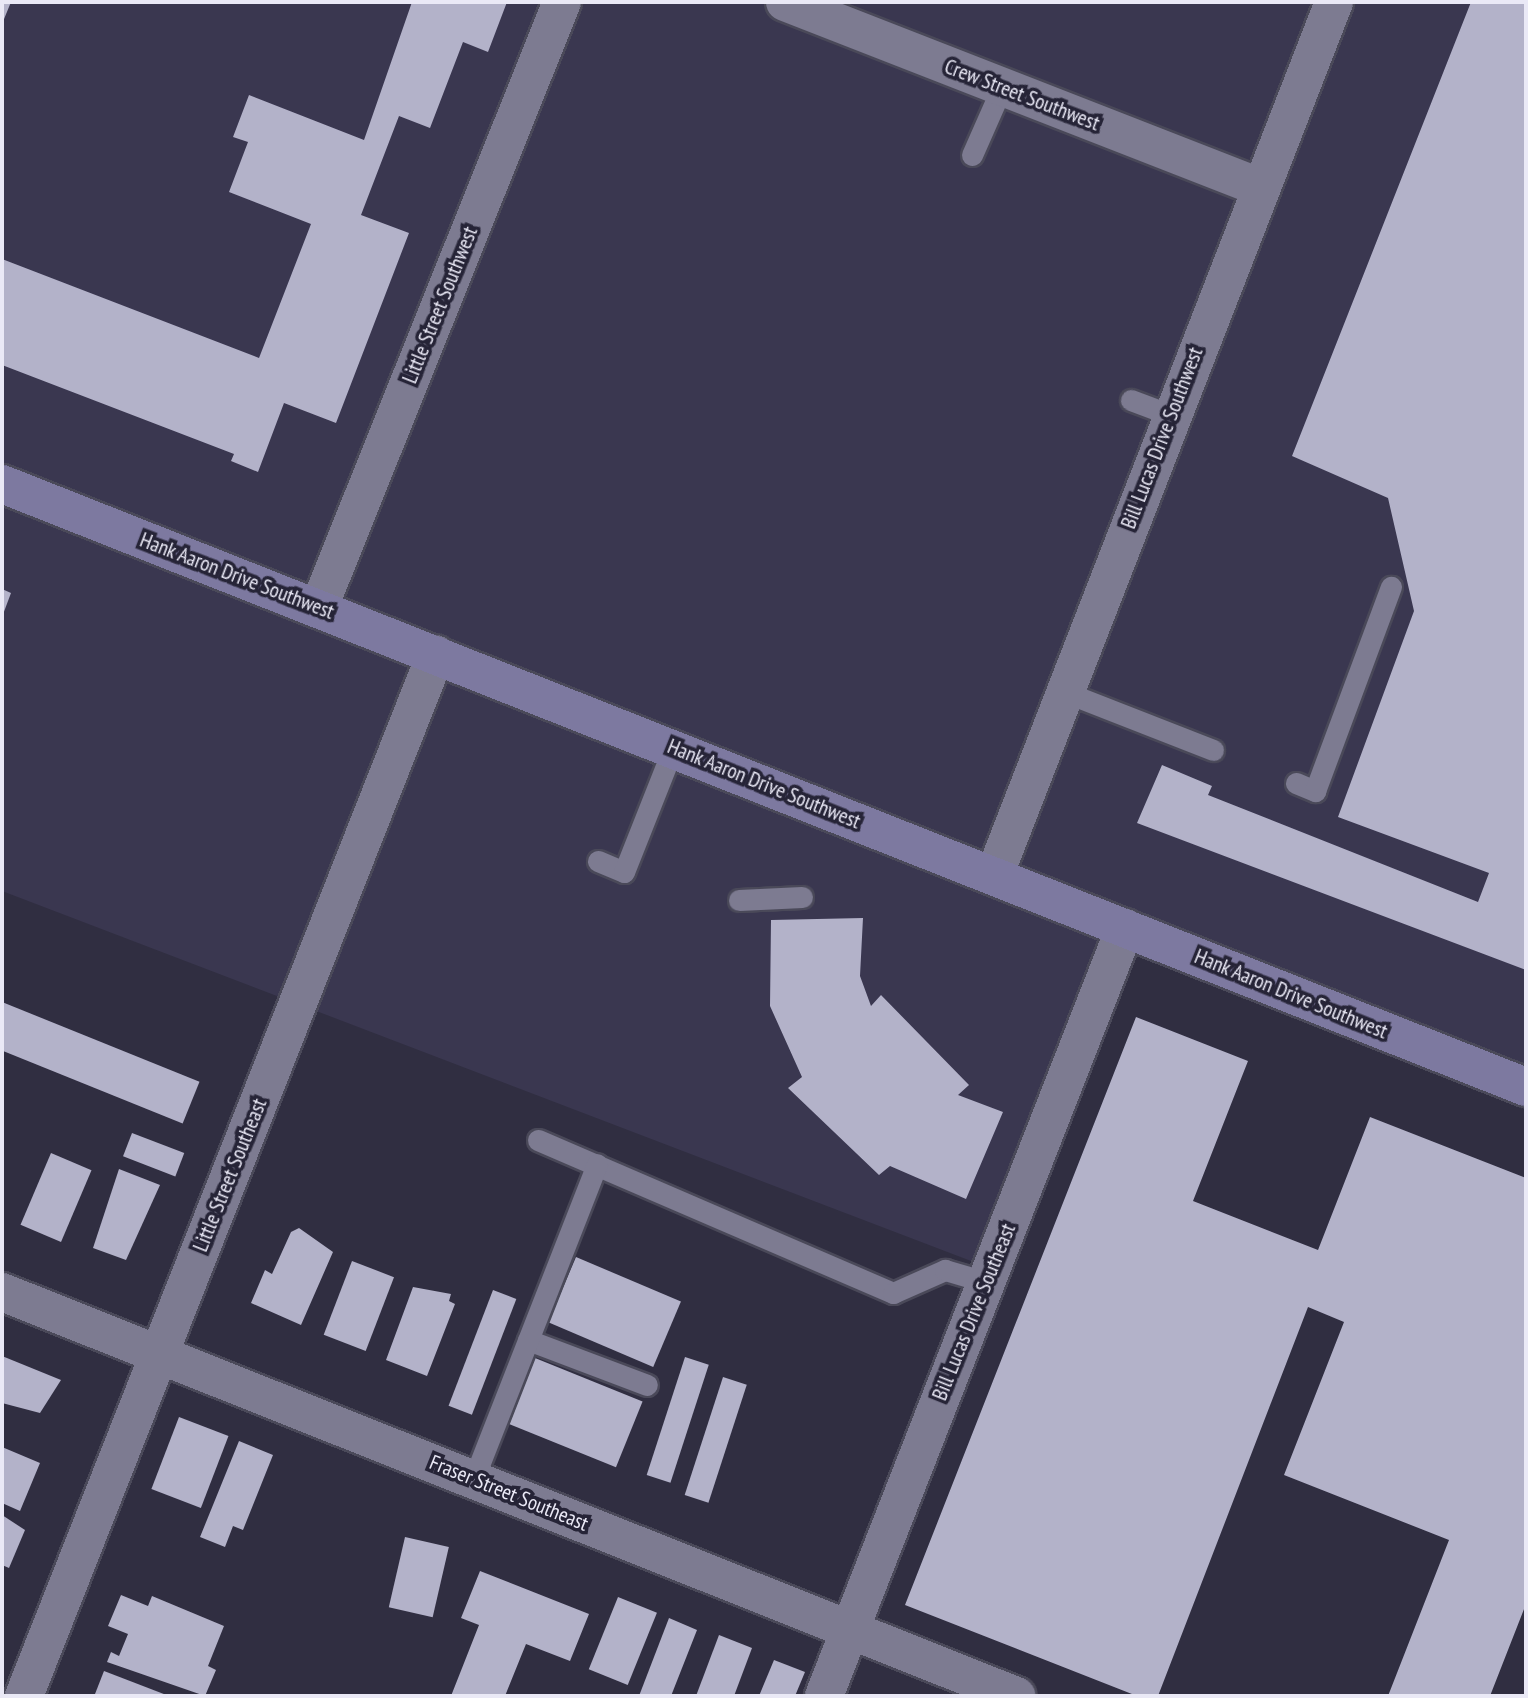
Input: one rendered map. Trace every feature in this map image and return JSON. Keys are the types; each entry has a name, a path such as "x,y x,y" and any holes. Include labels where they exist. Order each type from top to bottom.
{"main road":[{"name":"Hank Aaron Drive Southwest","path":"2,484 319,607 1526,1087"}],"street":[{"name":"Little Street Southwest","path":"319,607 562,2"},
{"name":"Crew Street Southwest","path":"785,2 1259,187"},
{"name":"Bill Lucas Drive Southwest","path":"994,876 1259,187 1334,2"},
{"name":"Little Street Southeast","path":"24,1696 436,654"},
{"name":"Bill Lucas Drive Southeast","path":"824,1696 1125,928"},
{"name":"Fraser Street Southeast","path":"2,1292 1016,1696"}],"lane":[{"path":"972,155 1002,87"},
{"path":"1131,400 1171,415"},
{"path":"1296,783 1315,791 1391,587"},
{"path":"1065,692 1213,750"},
{"path":"598,861 624,872 673,748"},
{"path":"739,900 802,897"},
{"path":"538,1140 893,1293 945,1270 986,1282"},
{"path":"474,1478 597,1164"},
{"path":"528,1340 648,1385"}],"shaded area":[{"path":"2,2 1526,2 1526,1087 1125,928 992,1269 2,891"}],"building":[{"path":"2,2 11,2 2,24"},
{"path":"412,2 507,2 488,52 463,42 430,128 399,116 361,215 409,233 336,423 284,403 258,472 231,461 234,454 2,365 2,259 259,358 311,224 229,192 248,142 233,137 249,95 364,140"},
{"path":"1471,2 1526,2 1526,970 1137,823 1162,765 1212,786 1208,795 1478,902 1489,873 1338,817 1414,611 1388,498 1292,456"},
{"path":"2,589 11,593 2,617"},
{"path":"863,918 860,976 871,1006 881,995 969,1085 958,1095 1003,1112 966,1199 890,1166 879,1175 788,1088 802,1077 770,1006 771,920"},
{"path":"2,1002 199,1082 183,1124 2,1051"},
{"path":"1136,1017 1248,1061 1193,1201 1318,1250 1370,1117 1526,1178 1526,1604 1490,1696 1388,1696 1449,1540 1284,1475 1344,1322 1308,1307 1158,1696 1137,1696 905,1605"},
{"path":"132,1133 184,1153 175,1176 123,1156"},
{"path":"51,1153 92,1170 61,1242 21,1225"},
{"path":"119,1169 160,1185 126,1260 93,1248"},
{"path":"299,1228 333,1252 301,1325 251,1303 265,1270 272,1274 291,1232"},
{"path":"576,1257 681,1302 653,1367 548,1322"},
{"path":"352,1261 394,1277 366,1351 324,1335"},
{"path":"413,1287 451,1294 449,1301 455,1304 427,1376 386,1360"},
{"path":"493,1290 516,1299 472,1415 449,1406"},
{"path":"2,1356 61,1380 40,1413 2,1403"},
{"path":"685,1357 709,1365 670,1483 647,1475"},
{"path":"535,1358 643,1401 616,1467 508,1424"},
{"path":"723,1377 747,1385 708,1503 685,1495"},
{"path":"179,1417 228,1436 201,1508 151,1489"},
{"path":"239,1441 273,1455 243,1530 233,1526 225,1547 200,1537"},
{"path":"2,1447 40,1463 20,1511 2,1503"},
{"path":"2,1515 25,1530 9,1568 2,1565"},
{"path":"405,1537 449,1547 433,1617 389,1607"},
{"path":"480,1571 589,1614 570,1661 526,1644 505,1696 451,1696 479,1625 461,1618"},
{"path":"121,1595 148,1606 152,1596 224,1626 208,1666 216,1670 205,1696 107,1662 111,1652 119,1656 128,1634 108,1626"},
{"path":"618,1597 657,1613 628,1685 589,1669"},
{"path":"669,1618 697,1630 671,1696 639,1696"},
{"path":"719,1635 752,1648 734,1696 696,1696"},
{"path":"774,1660 805,1672 795,1696 759,1696"},
{"path":"104,1671 169,1696 95,1694"}]}
